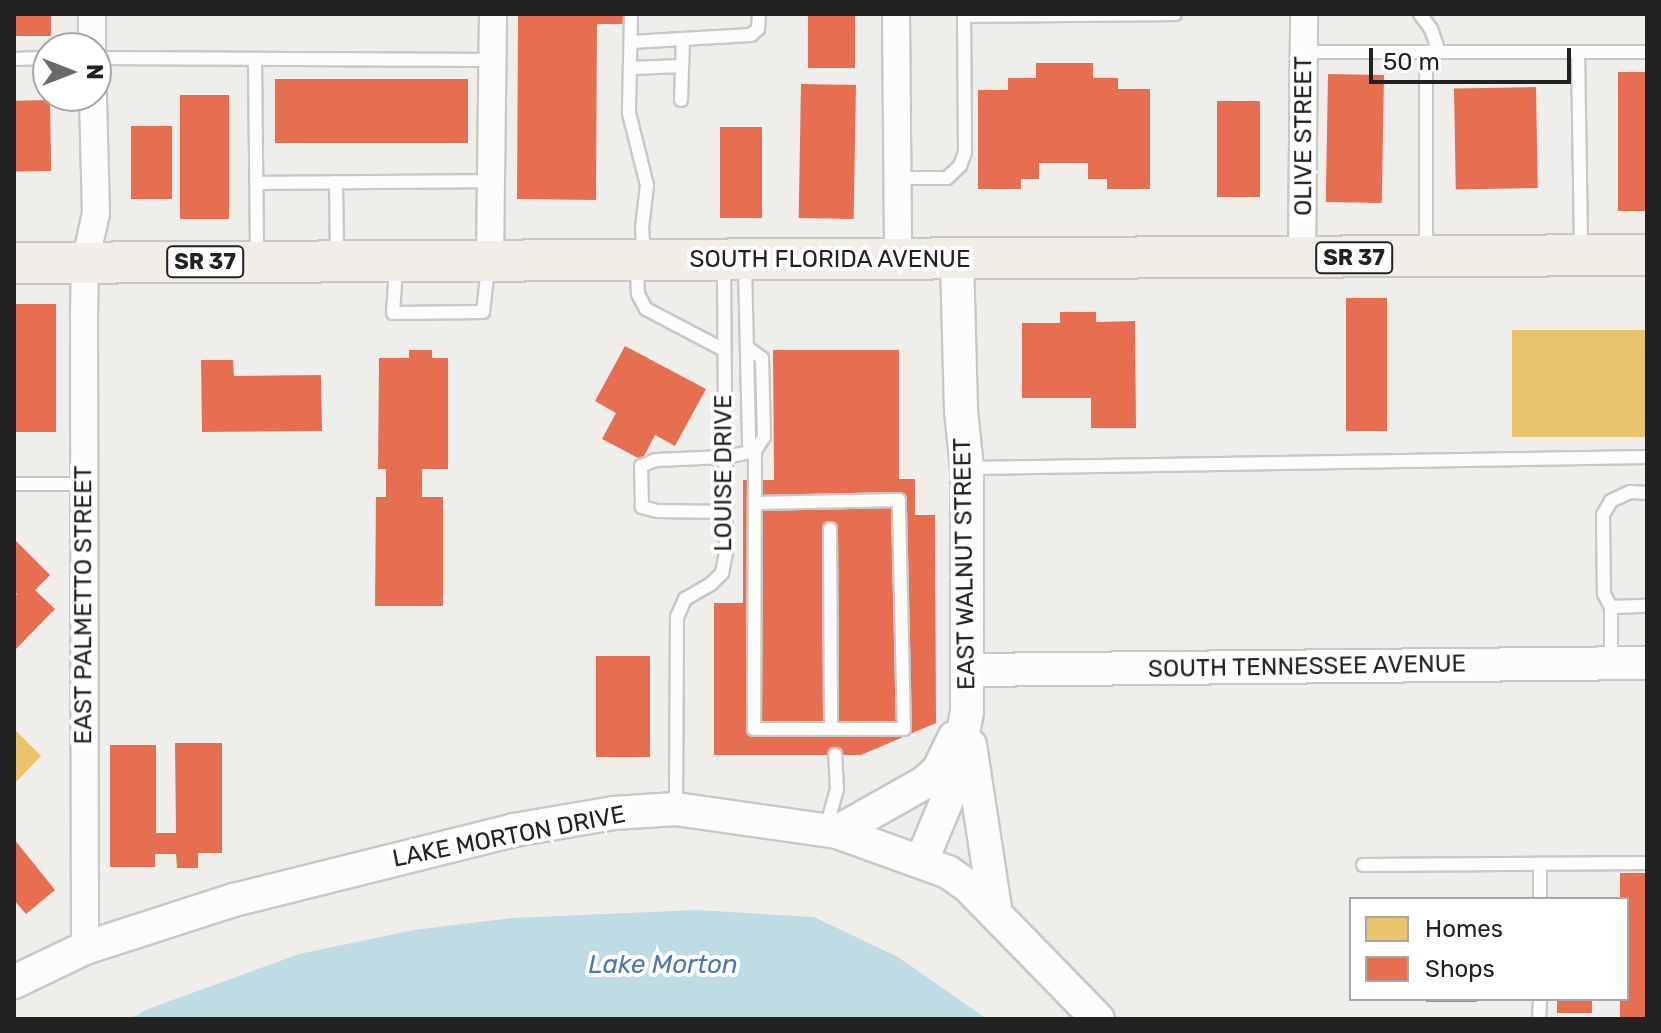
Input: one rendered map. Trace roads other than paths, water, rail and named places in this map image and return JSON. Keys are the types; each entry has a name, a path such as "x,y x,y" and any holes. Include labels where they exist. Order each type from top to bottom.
{"main road":[{"name":"SOUTH FLORIDA AVENUE","path":"14,263 1647,255"}],"street":[{"path":"490,261 493,14"},
{"path":"896,14 898,260"},
{"name":"OLIVE STREET","path":"1302,258 1304,14"},
{"name":"EAST PALMETTO STREET","path":"85,948 85,263 96,213 93,112"},
{"name":"EAST WALNUT STREET","path":"922,860 952,788 966,714 967,468 961,411 957,260"},
{"name":"SOUTH TENNESSEE AVENUE","path":"967,670 1647,663"},
{"path":"831,832 938,771 966,714"},
{"path":"966,714 996,914"},
{"name":"LAKE MORTON DRIVE","path":"14,982 85,948 234,900 418,852 613,813 676,809 831,832 922,860 968,886 1098,1019"}],"lane":[{"path":"631,14 629,113 647,185 638,294 646,309 724,350"},
{"path":"631,42 751,35 758,29 759,14"},
{"path":"897,178 947,178 960,166 965,152 964,15 1175,14"},
{"path":"1420,14 1432,52 1426,257"},
{"path":"681,100 683,39"},
{"path":"1305,52 1647,52"},
{"path":"1578,52 1581,256"},
{"path":"112,58 493,60"},
{"path":"255,59 257,262"},
{"path":"632,68 682,66"},
{"path":"256,183 493,181"},
{"path":"336,182 337,261"},
{"path":"734,260 748,348 762,358 764,437 755,451 754,729 904,729 899,500 756,503"},
{"name":"LOUISE DRIVE","path":"676,809 677,617 685,599 711,584 722,573 726,512 724,350 734,260"},
{"path":"396,261 393,313 483,312 483,284 490,261"},
{"path":"726,512 657,511 642,507 641,466 656,460 725,457 755,451"},
{"path":"967,468 1647,457"},
{"path":"14,484 83,484"},
{"path":"1611,664 1611,607 1604,594 1603,515 1611,501 1630,492 1647,493"},
{"path":"830,529 831,729"},
{"path":"1611,607 1647,606"},
{"path":"831,832 837,789 835,755"},
{"path":"1363,865 1647,863"},
{"path":"1540,864 1540,897"}],"water":[{"name":"Lake Morton","path":"697,910 814,917 898,957 987,1019 130,1019 148,1009 299,954 414,930 513,918"}]}
